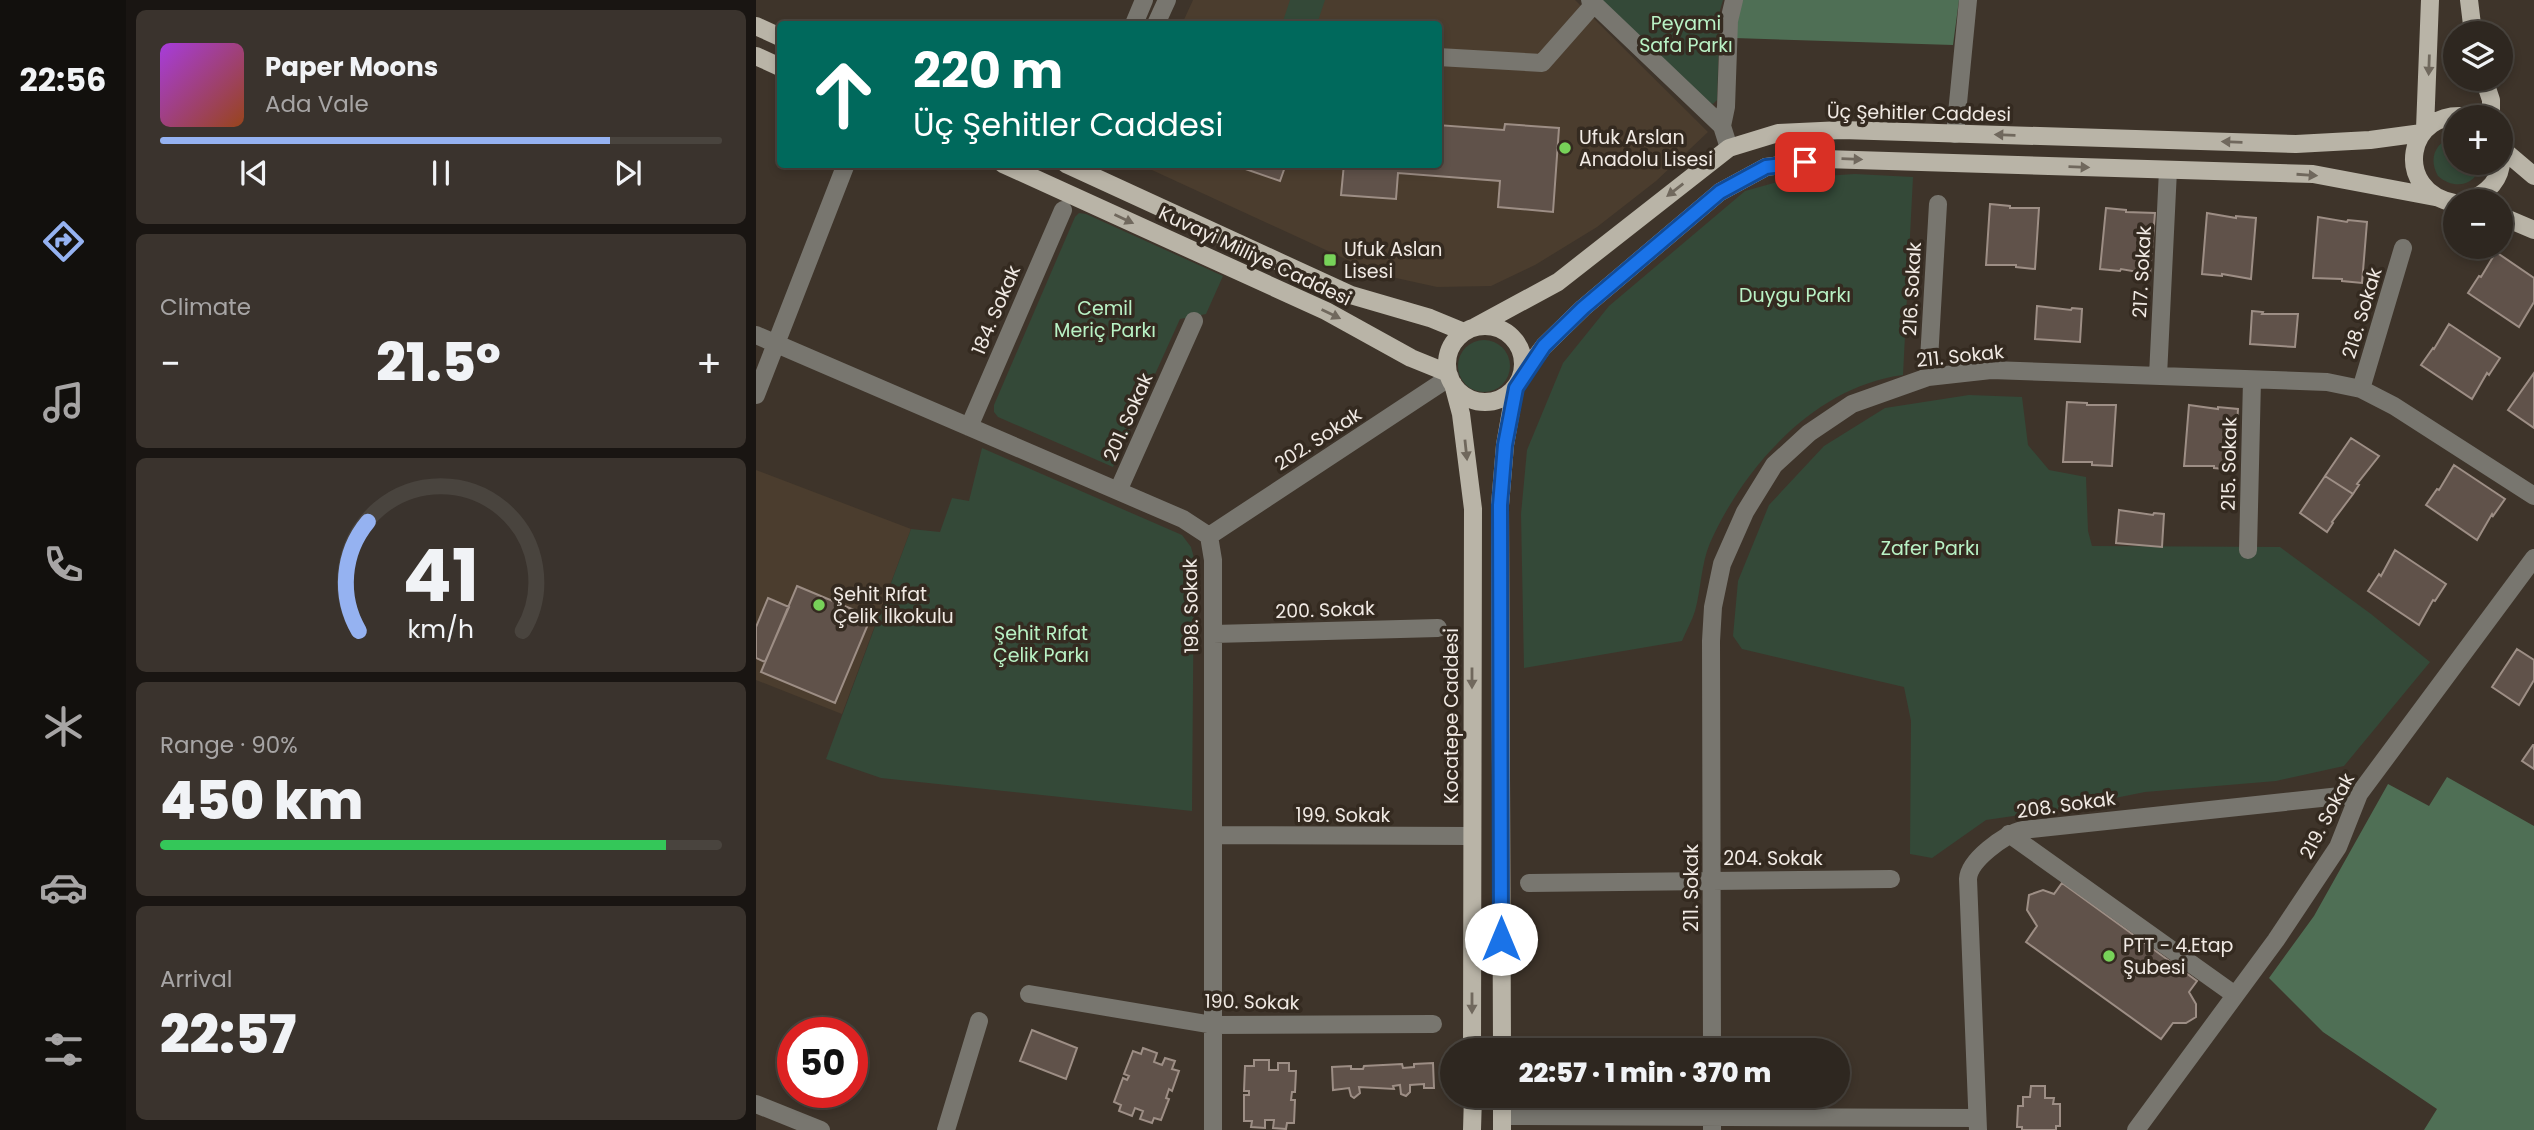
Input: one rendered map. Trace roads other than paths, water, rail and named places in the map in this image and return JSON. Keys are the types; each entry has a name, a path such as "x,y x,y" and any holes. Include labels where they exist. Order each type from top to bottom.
{"main road":[{"path":"2430,0 2424,131 2415,146 2415,167 2424,187 2435,197"},
{"path":"2469,0 2472,21"},
{"path":"756,26 777,36"},
{"path":"756,56 777,66"},
{"name":"Üç Şehitler Caddesi","path":"1469,330 1558,282 1729,148 1778,134 1842,130 2296,144 2370,140 2424,131 2443,118"},
{"path":"2513,158 2534,176"},
{"path":"1502,1038 1500,505 1505,445 1518,382 1524,365 1517,342 1509,334 1486,325 1469,330 1450,350 1450,378 1461,393 1471,399 1495,401 1506,396 1518,382 1544,346 1583,308 1720,192 1766,167 1824,159 2313,174 2443,199"},
{"name":"Kuvayi Milliye Caddesi","path":"1012,168 1326,311 1450,378"},
{"path":"1070,194 1079,168"},
{"name":"Kuvayi Milliye Caddesi","path":"1081,168 1351,295 1469,330"},
{"path":"2513,221 2534,230"},
{"name":"Kocatepe Caddesi","path":"1450,378 1461,414 1473,509 1472,1038"},
{"path":"1472,1108 1472,1130"}],"street":[{"path":"1135,21 1144,0"},
{"path":"1157,21 1167,0"},
{"path":"1721,126 1726,107 1728,21 1734,0"},
{"path":"1955,134 1968,0"},
{"path":"1442,57 1542,63 1592,2 1721,126 1729,148"},
{"path":"756,395 844,168"},
{"name":"217. Sokak","path":"2158,376 2168,170"},
{"name":"184. Sokak","path":"969,427 1070,194"},
{"name":"216. Sokak","path":"1928,377 1938,204"},
{"name":"218. Sokak","path":"2361,389 2403,248"},
{"name":"201. Sokak","path":"1118,491 1194,321"},
{"name":"198. Sokak","path":"756,335 1183,519 1209,536 1213,560 1213,1130"},
{"name":"211. Sokak","path":"1712,1038 1711,641 1713,607 1722,564 1745,512 1774,465 1809,433 1852,404 1928,377 1991,370 2328,382 2361,389 2394,406 2534,496"},
{"name":"202. Sokak","path":"1209,536 1450,378"},
{"name":"215. Sokak","path":"2248,550 2252,380"},
{"name":"219. Sokak","path":"2136,1130 2276,940 2339,847 2358,794 2532,565"},
{"name":"200. Sokak","path":"1213,634 1438,628"},
{"name":"208. Sokak","path":"1978,1124 1968,872 1972,865 2009,834 2035,827 2358,794"},
{"path":"2009,834 2235,995"},
{"name":"199. Sokak","path":"1213,835 1472,836"},
{"name":"204. Sokak","path":"1529,883 1891,879"},
{"name":"190. Sokak","path":"1029,994 1213,1025 1433,1024"},
{"path":"946,1130 979,1021"},
{"path":"756,1104 821,1130"},
{"path":"1502,1123 1978,1124"}],"place":[{"name":"Ufuk Arslan Anadolu Lisesi","path":"1565,148"},
{"name":"Ufuk Aslan Lisesi","path":"1330,260"},
{"name":"Şehit Rıfat Çelik İlkokulu","path":"819,605"},
{"name":"PTT - 4.Etap Şubesi","path":"2109,956"}],"park label":[{"name":"Peyami Safa Parkı","path":"1686,34"},
{"name":"Duygu Parkı","path":"1795,295"},
{"name":"Cemil Meriç Parkı","path":"1105,319"},
{"name":"Zafer Parkı","path":"1930,548"},
{"name":"Şehit Rıfat Çelik Parkı","path":"1041,644"}]}
